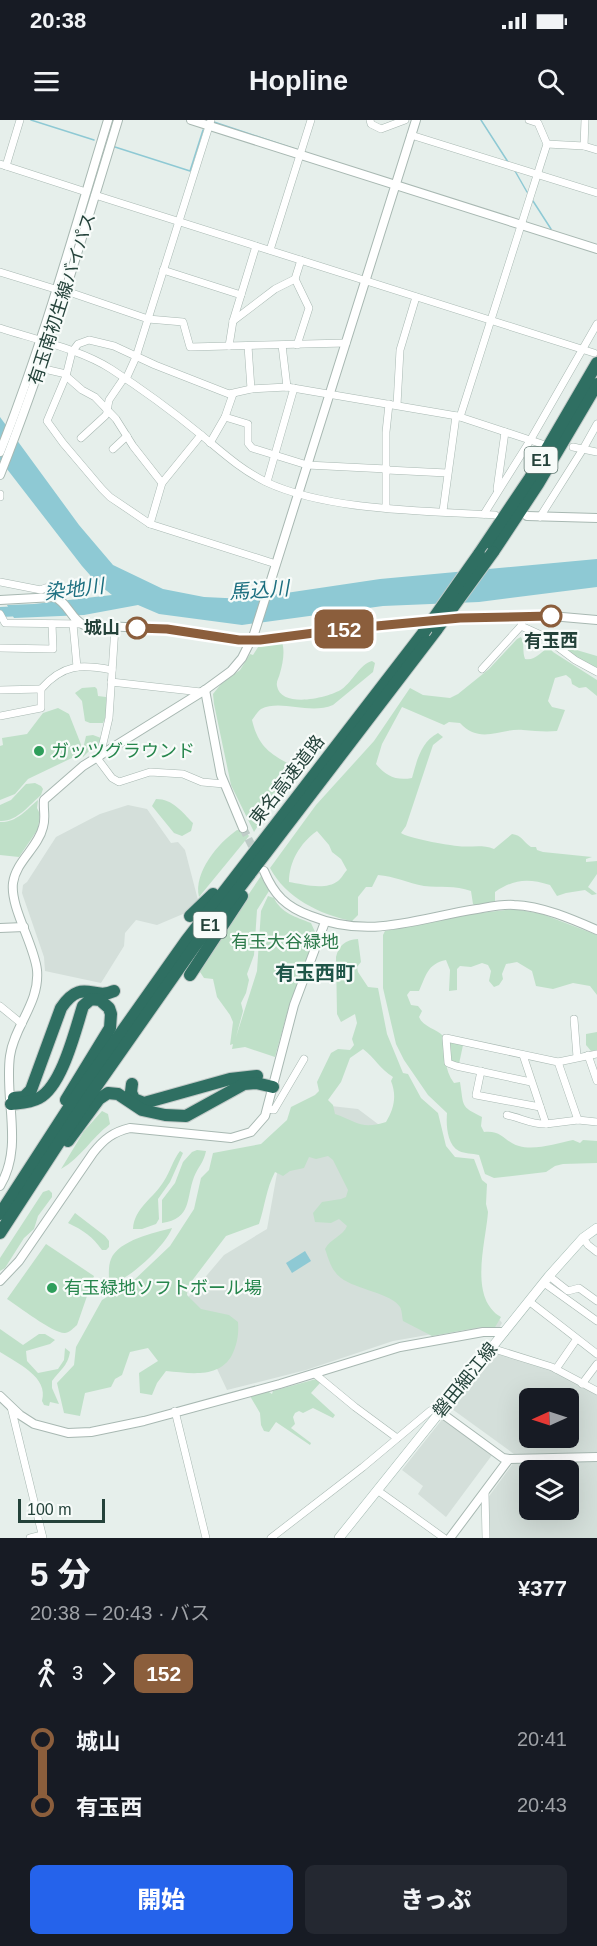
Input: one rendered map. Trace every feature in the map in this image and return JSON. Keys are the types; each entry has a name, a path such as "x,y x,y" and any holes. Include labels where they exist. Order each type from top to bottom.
{"highway":[{"name":"東名高速道路","path":"0,1233 20,1192 115,1041 186,940 423,632 479,554 530,478 595,358"},
{"name":"東名高速道路","path":"0,1214 20,1192 226,904 296,815 493,552 538,484 597,384"},
{"path":"190,975 296,815"},
{"path":"190,916 201,907 277,822"},
{"path":"10,1101 24,1097 31,1090 62,1008 69,998 79,992 92,991 104,994 114,991"},
{"path":"10,1101 34,1101 52,1088 61,1071 83,1006 86,1002 95,999 104,1002 111,1014 110,1028 74,1085 20,1192"},
{"path":"132,1084 131,1092 134,1099 144,1102 239,1077 255,1076 273,1083"},
{"path":"20,1192 104,1095 113,1092 142,1110 182,1116 196,1113 244,1084 273,1083"}],"main road":[{"name":"磐田細江線","path":"339,1538 547,1279 583,1238 597,1228"}],"street":[{"path":"20,120 3,165 86,192"},
{"name":"有玉南初生線バイパス","path":"0,475 108,120"},
{"name":"有玉南初生線バイパス","path":"0,452 17,420 49,344 118,120"},
{"path":"191,120 210,123 300,155 597,249"},
{"path":"270,250 311,120"},
{"path":"370,120 372,124 381,129 405,120"},
{"path":"0,1186 10,1167 12,1152 10,1056 14,1040 34,998 37,974 35,961 14,898 13,884 16,873 42,831 44,800 83,766 203,691 238,664 252,637 272,577 416,120"},
{"path":"443,511 447,473 458,417 547,144 538,123 529,120"},
{"path":"584,146 585,120"},
{"path":"81,438 105,416 109,400 125,378 136,357 210,123"},
{"path":"411,135 597,194"},
{"path":"547,144 584,146 597,150"},
{"path":"95,195 584,349 595,358"},
{"path":"229,346 233,321 256,246"},
{"path":"297,345 309,308 295,279 301,260"},
{"path":"163,270 241,295"},
{"path":"0,272 55,289"},
{"path":"233,321 275,289 295,279"},
{"path":"66,291 148,319 183,322 190,347 346,343"},
{"path":"387,507 386,432 393,404 400,350 416,297"},
{"path":"484,514 531,440 597,324"},
{"path":"0,328 94,359 125,378 201,435 240,468 297,494 310,498 387,507 495,515"},
{"path":"276,564 150,524 102,489 63,444 47,421 66,375 72,352 78,344 89,340 114,346 214,389 234,394 251,389 290,387 458,417 542,444"},
{"path":"267,482 290,387 282,345"},
{"path":"248,346 251,389"},
{"path":"40,368 66,375 82,390 95,397 162,483"},
{"path":"210,443 225,417 234,394"},
{"path":"225,417 248,424 248,443 252,448 306,465 447,473"},
{"path":"540,517 597,424"},
{"path":"497,493 505,432"},
{"path":"150,524 162,483 201,435"},
{"path":"113,449 127,436"},
{"path":"573,447 597,452"},
{"path":"527,516 597,518"},
{"path":"0,582 40,590 45,588"},
{"path":"0,600 49,597 61,600 77,622 77,667"},
{"path":"2,616 5,624 77,622 252,637 460,618 551,616 597,620"},
{"path":"482,669 520,626 524,616"},
{"path":"0,648 53,649 52,624"},
{"path":"520,626 543,636 575,660 597,672"},
{"path":"115,627 109,718 99,757 112,778 118,782 150,772 183,774 202,782 224,784"},
{"path":"0,690 41,688 59,672 77,667 94,666 112,670"},
{"path":"111,682 203,691"},
{"path":"0,716 41,708 41,688"},
{"path":"203,691 224,784 243,828"},
{"path":"264,871 274,892 283,902 325,922 353,927 380,927 464,911 513,905 553,913 597,930"},
{"path":"0,1281 19,1261 71,1183 105,1139 116,1132 130,1128 231,1138 245,1135 261,1122 267,1109 294,1005 325,922"},
{"path":"0,928 24,927"},
{"path":"0,1006 22,1024"},
{"path":"574,1019 577,1057"},
{"path":"531,1082 448,1063 446,1038 478,1043 558,1062 597,1054"},
{"path":"523,1055 546,1124"},
{"path":"588,1055 597,1081"},
{"path":"267,1109 274,1110 304,1059"},
{"path":"558,1062 578,1120"},
{"path":"481,1071 476,1095 540,1107"},
{"path":"507,1115 526,1119 535,1125 578,1120 597,1122"},
{"path":"583,1238 597,1252"},
{"path":"547,1279 568,1291 579,1288 596,1299"},
{"path":"547,1279 597,1321"},
{"path":"530,1302 576,1340 597,1354"},
{"path":"0,1396 34,1424 75,1433 123,1425 315,1374 400,1347 483,1332 504,1332"},
{"path":"556,1369 576,1340"},
{"path":"491,1348 556,1369 597,1391"},
{"path":"582,1384 597,1364"},
{"path":"315,1374 398,1438"},
{"path":"11,1407 43,1536 30,1538"},
{"path":"271,1538 354,1475 434,1408 503,1458 597,1457"},
{"path":"175,1411 206,1538"},
{"path":"450,1538 509,1459"},
{"path":"377,1490 444,1538"},
{"path":"485,1492 486,1538"}],"shaded area":[{"path":"128,805 147,809 171,843 178,842 185,850 198,900 183,914 157,925 136,920 125,933 124,946 101,983 45,971 44,957 22,893 23,885 56,837 100,814"},
{"path":"313,1104 358,1109 415,1152 482,1297 502,1323 499,1328 456,1330 393,1341 306,1370 227,1390 185,1301 224,1255 267,1229 279,1162"},
{"path":"497,1352 551,1369 597,1393 597,1453 514,1454 452,1409"},
{"path":"444,1417 495,1451 446,1517 418,1494 423,1486 402,1470"},
{"path":"579,1461 597,1461 597,1538 488,1538 487,1499 514,1462 519,1462 519,1520 579,1520"}],"green space":[{"path":"553,634 573,649 597,656 597,669 545,635"},
{"path":"521,637 525,659 535,657 549,647 553,652 597,680 597,696 586,687 579,688 572,684 571,679 566,675 555,678 548,701 552,707 565,710 557,731 515,730 490,734 475,733 460,723 449,722 444,725 402,707 382,744 376,764 392,777 412,778 424,746 438,733 443,737 433,745 406,826 401,833 445,844 494,849 512,834 543,852 592,857 586,859 586,862 597,861 597,874 588,887 597,894 592,895 585,890 557,896 550,885 535,881 521,881 509,884 495,892 495,902 476,906 473,904 471,891 465,889 424,886 378,875 372,887 366,887 358,897 358,915 352,921 316,909 285,888 270,868 316,805 374,741 410,688 423,695 450,698 489,669","holes":["317,831 347,870 339,880 327,886 289,882 293,860 311,836"]},
{"path":"282,642 283,657 277,686 280,693 287,697 306,700 327,696 346,686 368,663 372,661 375,663 373,672 333,705 324,708 269,706 260,710 252,720 261,742 270,752 291,765 293,775 289,785 275,799 254,832 231,785 213,694 221,684 240,670 250,654 253,655 260,644"},
{"path":"95,687 98,696 106,697 107,700 106,717 103,723 85,721 82,701 75,693 82,688"},
{"name":"ガッツグラウンド","path":"58,708 69,714 82,747 76,756 28,779 15,794 0,800 2,738 27,734 43,713"},
{"path":"93,735 101,738 96,751 89,751 83,757 86,736"},
{"path":"35,783 43,789 41,795 17,816 0,821 0,805 11,800 26,784"},
{"path":"156,799 167,801 181,811 193,823 191,831 182,836 174,833 152,806"},
{"path":"38,800 37,808 40,814 38,829 19,857 0,855 0,822 16,818"},
{"path":"237,830 245,831 249,836 199,897 198,888 203,869 215,851"},
{"name":"有玉大谷緑地","path":"261,876 269,891 257,910 254,955 247,974 249,980 241,1003 243,1011 236,1037 257,971 261,911 268,896 274,898 289,914 311,923 316,934 289,1006 275,1057 245,1047 232,1049 233,1044 230,1045 233,1022 217,997 213,979 204,978 198,969"},
{"path":"514,909 542,914 597,935 597,995 590,986 573,983 553,989 536,986 532,971 517,962 506,964 502,974 503,979 499,985 494,987 489,981 491,971 488,965 482,963 471,967 460,966 457,969 457,990 449,991 450,970 446,960 431,968 419,991 410,991 407,995 411,1005 418,1006 422,1011 419,1017 421,1020 443,1036 448,1072 454,1083 460,1082 466,1108 482,1117 481,1126 484,1132 499,1134 514,1144 525,1147 539,1147 573,1140 580,1143 583,1140 597,1141 597,1163 563,1164 546,1172 494,1178 485,1174 479,1155 461,1152 452,1144 447,1129 447,1113 428,1095 396,1044 383,988 383,935 385,931 463,915"},
{"path":"358,939 361,962 357,967 358,972 368,987 378,988 387,1034 403,1073 408,1074 421,1098 438,1113 446,1146 455,1157 474,1159 482,1180 487,1184 488,1212 481,1269 485,1297 491,1308 501,1317 494,1329 481,1327 432,1336 403,1321 401,1308 396,1302 341,1278 331,1265 325,1249 347,1226 339,1219 331,1223 315,1222 313,1213 322,1202 346,1197 348,1190 333,1160 328,1156 316,1159 309,1157 304,1168 290,1171 283,1176 275,1172 259,1224 226,1236 188,1286 187,1295 201,1309 229,1315 238,1322 236,1343 226,1363 203,1373 166,1371 152,1395 140,1393 139,1373 158,1361 148,1348 130,1352 122,1375 115,1379 111,1387 85,1393 80,1416 64,1413 57,1383 74,1365 76,1347 102,1300 132,1282 170,1246 194,1209 201,1178 209,1170 213,1153 261,1144 287,1120 291,1107 319,1091 317,1082 331,1053 338,1049 350,1050 354,1045 352,1039 357,1023 355,1014 341,1022 337,1014 336,957 343,944","holes":["363,1049 393,1077 391,1081 394,1097 391,1112 386,1122 371,1125 360,1124 335,1114 333,1105 328,1100 341,1082 350,1058"]},
{"path":"597,1032 597,1050 591,1051 586,1045 586,1034"},
{"path":"449,1042 463,1045 459,1064 451,1061"},
{"path":"102,1111 108,1114 110,1124 61,1169 84,1131"},
{"path":"197,1150 206,1151 194,1177 186,1206 179,1217 162,1223 162,1200 175,1183 183,1162"},
{"path":"180,1151 183,1153 170,1182 158,1199 159,1219 156,1224 142,1229 133,1229 137,1215 160,1187"},
{"path":"49,1190 52,1197 38,1216 34,1229 24,1238 5,1268 0,1271 0,1258 43,1192"},
{"path":"75,1213 105,1236 109,1241 109,1247 106,1250 102,1250 87,1234 68,1223"},
{"path":"172,1228 169,1235 145,1262 125,1277 109,1283 110,1262 115,1252 138,1238"},
{"name":"有玉緑地ソフトボール場","path":"46,1244 94,1276 77,1325 65,1333 45,1325 7,1299"},
{"path":"0,1329 23,1345 39,1334 45,1334 55,1340 50,1344 26,1351 27,1361 38,1373 58,1369 64,1360 65,1348 70,1352 65,1365 52,1381 52,1388 59,1404 50,1402 49,1406 44,1405 41,1385 36,1378 23,1366 0,1352"},
{"path":"316,1379 320,1383 311,1393 335,1415 333,1418 313,1408 303,1413 299,1411 295,1413 293,1417 295,1424 291,1428 311,1443 310,1445 276,1422 269,1432 264,1431 260,1413 250,1396 266,1390 272,1394 273,1391"}],"water":[{"path":"0,417 79,525 113,565 163,589 204,597 246,599 380,579 597,559 597,587 479,602 383,606 242,625 159,614 138,605 84,615 14,618 7,605 112,595 82,566 0,460"},
{"path":"305,1251 311,1261 292,1273 286,1263"}],"waterway":[{"path":"31,120 94,140"},
{"path":"481,120 508,162"},
{"path":"214,122 298,150"},
{"path":"115,147 190,171 203,130"},
{"path":"515,171 527,192"},
{"path":"533,201 551,229"},
{"name":"染地川","path":"0,612 24,611"}],"tunnel":[{"path":"243,828 256,854"}],"bus line":[{"name":"152","path":"137,628 167,629 239,640 260,640 460,618 551,616"}],"place":[{"name":"有玉西","path":"551,616"},
{"name":"城山","path":"137,628"},
{"name":"ガッツグラウンド","path":"39,751"},
{"name":"有玉緑地ソフトボール場","path":"52,1288"}],"district":[{"name":"有玉西町","path":"315,973"}],"water label":[{"name":"馬込川","path":"259,590"}]}
